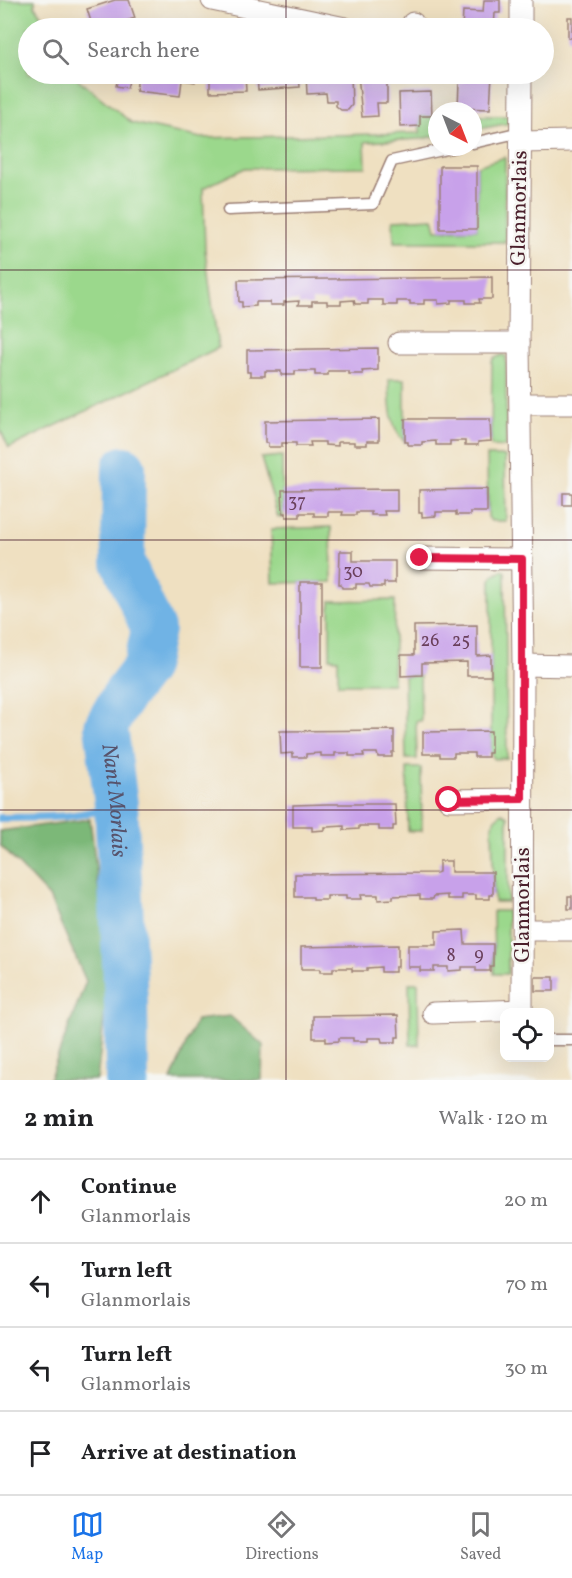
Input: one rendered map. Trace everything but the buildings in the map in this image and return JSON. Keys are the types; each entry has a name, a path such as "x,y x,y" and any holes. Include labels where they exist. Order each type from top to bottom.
{"street":[{"path":"212,0 298,18"},
{"path":"521,0 521,18"},
{"name":"Glanmorlais","path":"521,84 519,343 523,665 522,1008"},
{"path":"521,137 572,141"},
{"path":"399,343 519,343"},
{"path":"521,404 572,404"},
{"path":"420,558 522,559"},
{"path":"523,665 572,666"},
{"path":"449,800 522,799"},
{"path":"523,930 572,930"},
{"name":"Glanmorlais","path":"433,1013 500,1011"}],"lane":[{"path":"482,142 521,137"},
{"path":"228,210 373,204 392,161 428,153"},
{"path":"554,1040 572,1040"}],"green space":[{"path":"0,0 35,0 35,6 43,18 18,18 18,84 84,84 132,123 201,138 420,133 420,116 428,116 428,138 365,142 366,167 245,168 203,188 205,250 218,348 9,448 0,429"},
{"path":"482,116 511,116 511,123 482,128"},
{"path":"505,157 505,242 394,242 393,220 433,218 436,230 477,229 477,166"},
{"path":"506,356 506,447 491,446 492,362 494,358"},
{"path":"389,379 405,379 405,442 395,429 390,404"},
{"path":"282,456 283,518 278,517 261,458"},
{"path":"487,456 505,456 506,521 491,521 488,517"},
{"path":"331,527 332,582 273,583 271,529"},
{"path":"502,570 505,572 507,758 494,759 491,753 491,580 493,575"},
{"path":"395,600 393,684 338,684 338,659 330,658 330,601"},
{"path":"404,676 420,676 421,721 416,721 417,759 406,759"},
{"path":"407,768 421,768 422,831 408,831"},
{"path":"502,813 508,816 508,902 494,902 492,826 495,819"},
{"path":"90,819 109,975 97,1080 49,1080 86,981 49,897 0,845 0,831"},
{"path":"493,911 508,911 508,974 494,974"},
{"path":"409,983 418,983 419,1045 410,1045"},
{"path":"230,1016 263,1045 262,1080 171,1080 196,1020"}],"waterway":[{"name":"Nant Morlais","path":"124,468 123,562 153,629 145,667 123,696 106,726 116,804 126,1001 127,1080"},
{"path":"0,818 73,815 116,804"}],"route":[{"path":"420,558 522,559 522,799 449,800"}]}
